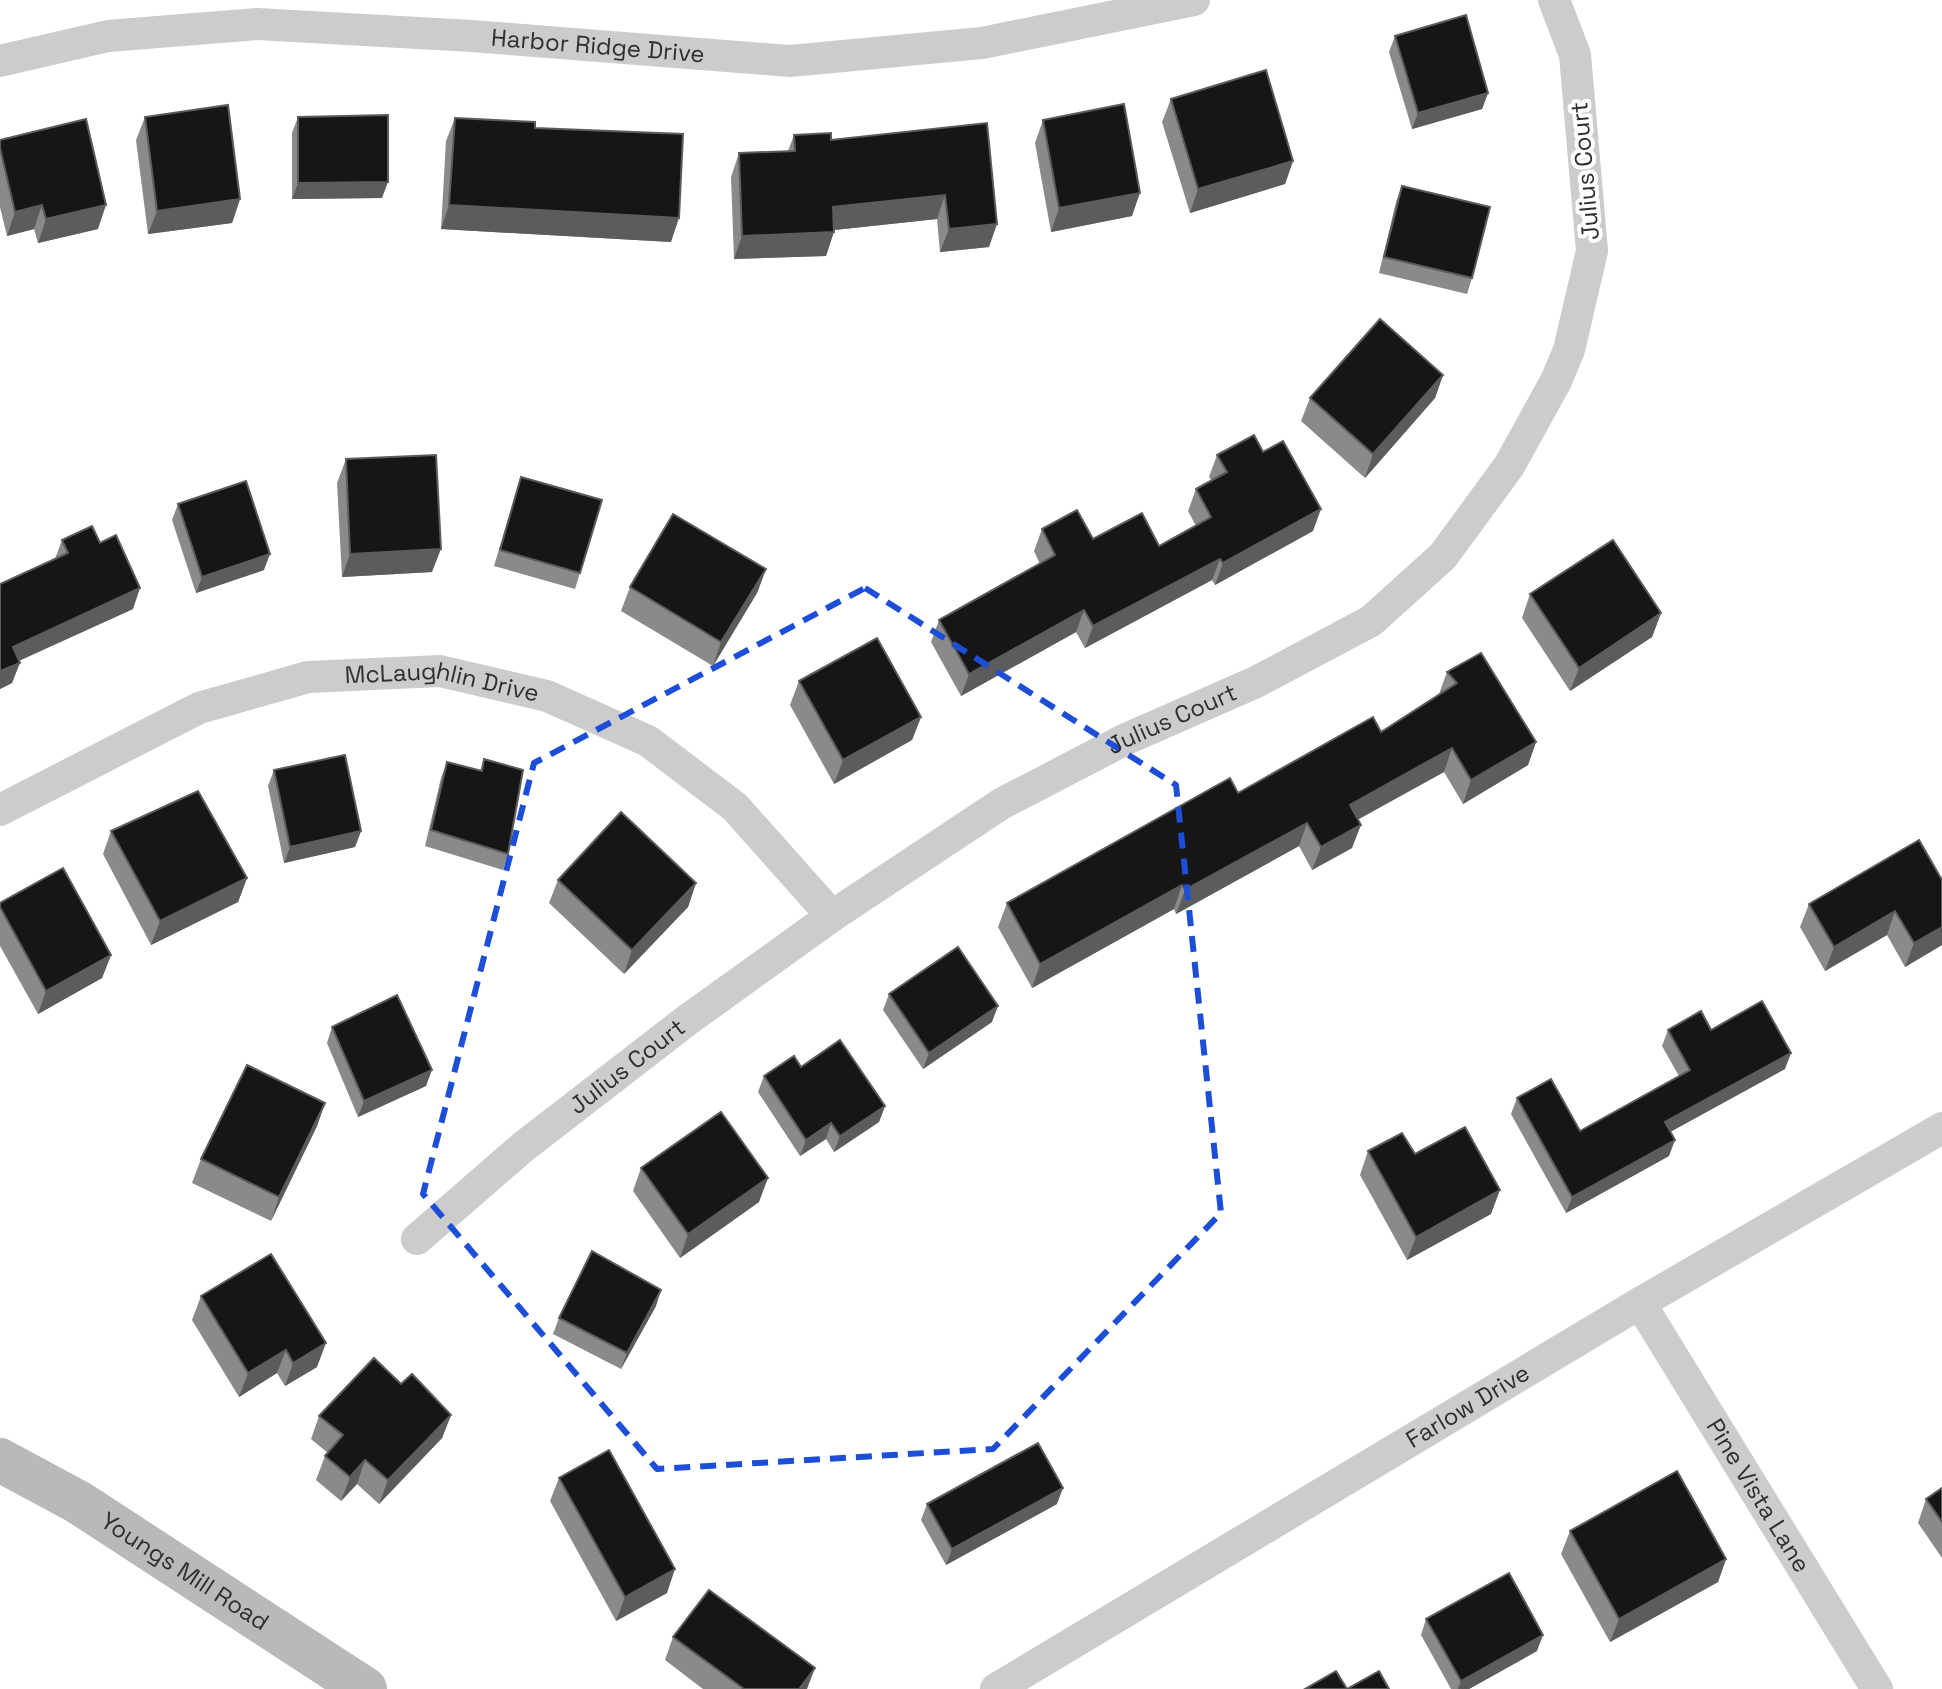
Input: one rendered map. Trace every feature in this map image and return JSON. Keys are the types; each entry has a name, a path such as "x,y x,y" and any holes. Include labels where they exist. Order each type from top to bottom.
{"street":[{"name":"Harbor Ridge Drive","path":"0,61 108,36 257,24 472,36 790,61 982,43 1194,0"},
{"name":"Julius Court","path":"417,1239 523,1147 686,1021 832,916 1001,804 1124,740 1256,682 1371,621 1443,556 1509,466 1556,381 1569,350 1592,251 1575,55 1554,0"},
{"name":"McLaughlin Drive","path":"0,810 199,708 308,677 440,671 547,696 648,741 735,807 832,916"},
{"name":"Farlow Drive","path":"996,1689 1640,1303 1942,1128"},
{"name":"Pine Vista Lane","path":"1640,1303 1877,1689"},
{"name":"Youngs Mill Road","path":"0,1460 78,1502 365,1689"}],"highlighted area":[{"path":"865,588 1176,785 1221,1213 993,1449 657,1469 423,1194 534,763"}],"building":[{"path":"1466,15 1488,93 1418,113 1395,36"},
{"path":"1266,70 1293,161 1198,189 1171,99"},
{"path":"1124,104 1140,193 1059,208 1043,120"},
{"path":"228,105 240,199 157,211 145,117"},
{"path":"388,115 388,182 298,183 298,117"},
{"path":"455,118 535,122 535,128 683,134 679,218 449,205"},
{"path":"86,119 106,205 46,219 42,205 15,212 0,140"},
{"path":"987,123 997,224 949,229 945,195 833,207 834,232 742,236 739,153 795,151 794,135 831,133 831,140"},
{"path":"1402,186 1490,207 1472,278 1384,257"},
{"path":"1380,319 1443,375 1373,454 1310,398"},
{"path":"1254,435 1263,452 1283,441 1321,509 1223,563 1220,559 1093,626 1084,610 969,674 939,620 1055,555 1042,529 1077,510 1093,539 1142,513 1159,546 1211,517 1196,489 1227,472 1217,455"},
{"path":"436,455 441,549 350,554 346,459"},
{"path":"521,477 602,500 580,573 500,550"},
{"path":"246,481 270,554 202,577 178,504"},
{"path":"673,514 766,569 721,642 630,587"},
{"path":"92,526 100,543 116,535 140,588 13,647 20,663 0,671 0,584 68,553 62,540"},
{"path":"1613,540 1661,613 1579,668 1530,594"},
{"path":"877,638 921,717 843,760 799,681"},
{"path":"1481,653 1536,742 1471,780 1452,748 1350,805 1361,825 1321,847 1307,823 1185,890 1182,885 1040,964 1007,903 1230,778 1238,793 1373,717 1381,732 1457,683 1447,672"},
{"path":"345,755 361,831 290,847 274,770"},
{"path":"484,759 523,770 508,854 431,830 447,762 482,771"},
{"path":"198,791 247,878 160,921 111,831"},
{"path":"621,812 696,883 632,950 558,880"},
{"path":"1919,840 1942,880 1942,927 1914,943 1895,911 1834,947 1809,904"},
{"path":"63,868 111,955 46,991 0,903"},
{"path":"958,947 998,1006 929,1053 889,994"},
{"path":"397,995 432,1070 364,1101 332,1027"},
{"path":"1762,1001 1791,1053 1665,1122 1675,1140 1572,1197 1517,1098 1551,1079 1580,1131 1690,1070 1668,1030 1701,1011 1711,1030"},
{"path":"840,1040 885,1106 840,1136 831,1123 806,1140 764,1076 794,1056 801,1067"},
{"path":"247,1065 325,1103 279,1197 201,1159"},
{"path":"721,1112 768,1178 688,1234 641,1168"},
{"path":"1465,1127 1500,1190 1416,1237 1368,1151 1402,1133 1415,1154"},
{"path":"592,1251 661,1290 627,1353 559,1318"},
{"path":"271,1254 326,1343 293,1363 286,1350 248,1373 201,1296"},
{"path":"374,1358 401,1384 412,1374 451,1415 388,1480 365,1460 350,1477 325,1456 343,1435 319,1416"},
{"path":"1038,1443 1063,1488 952,1549 927,1504"},
{"path":"609,1450 675,1569 625,1597 559,1478"},
{"path":"1677,1471 1726,1559 1619,1619 1570,1531"},
{"path":"1942,1488 1942,1522 1926,1499"},
{"path":"1509,1573 1543,1635 1461,1681 1426,1619"},
{"path":"709,1590 815,1668 799,1689 744,1689 673,1637"},
{"path":"1336,1671 1347,1689 1305,1689"},
{"path":"1379,1671 1389,1689 1347,1689"}]}
